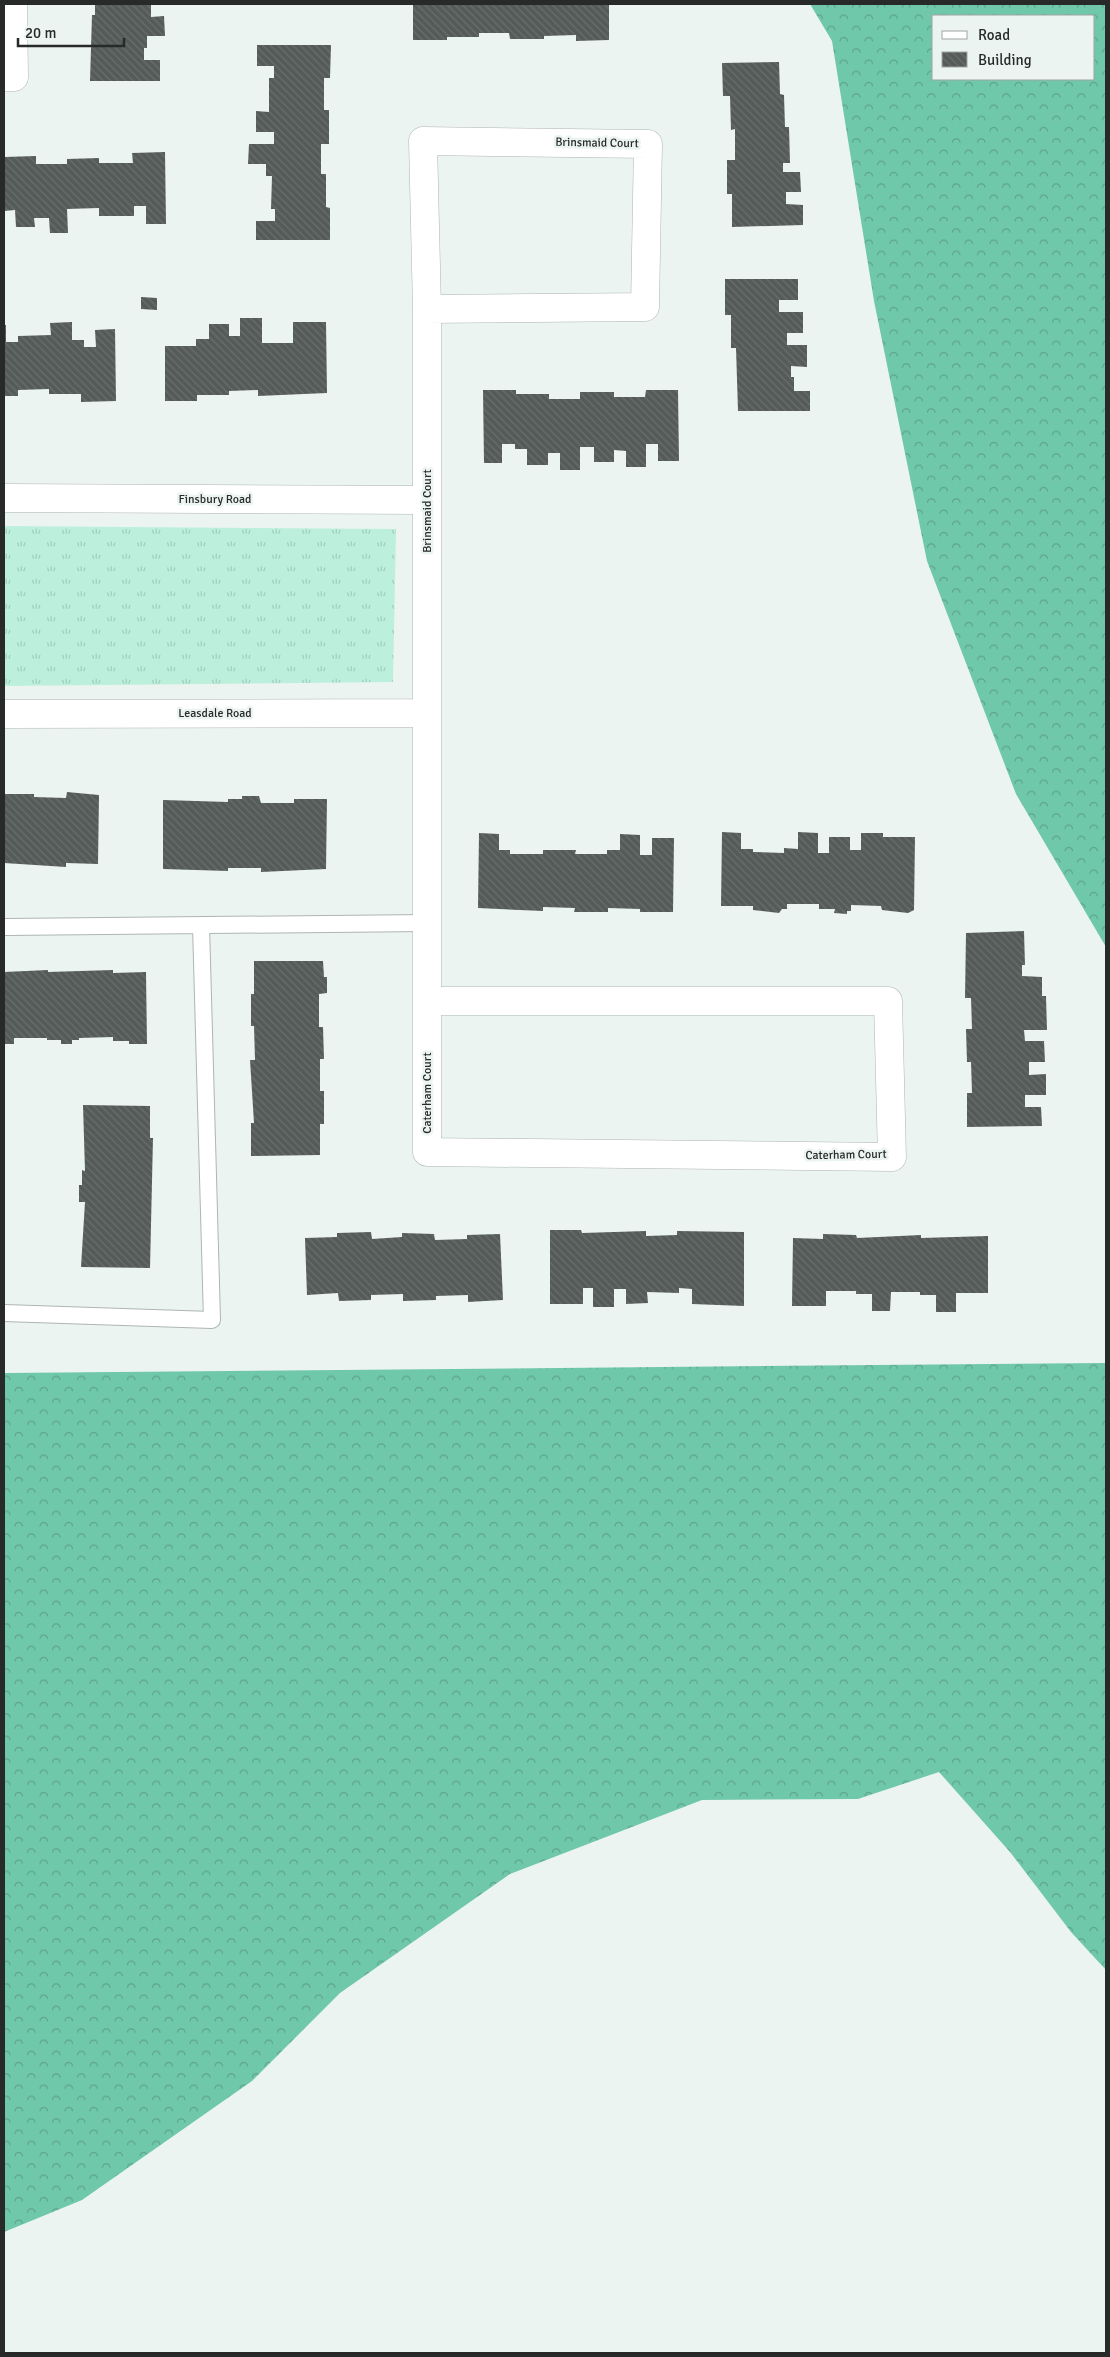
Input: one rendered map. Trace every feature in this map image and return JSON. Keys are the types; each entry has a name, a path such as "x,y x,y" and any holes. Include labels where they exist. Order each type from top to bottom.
{"street":[{"path":"4,77 14,77 13,4"},
{"name":"Brinsmaid Court","path":"427,309 645,308 648,144 423,141 427,309 427,713"},
{"name":"Finsbury Road","path":"4,498 427,500"},
{"name":"Leasdale Road","path":"4,714 427,713"},
{"name":"Caterham Court","path":"427,713 427,923 427,1001 427,1152 892,1157 888,1001 427,1001"}],"lane":[{"path":"4,927 427,923"},
{"path":"4,1313 212,1320 201,925"}],"green space":[{"path":"810,4 1106,4 1106,947 1016,794 927,561 874,301 832,41"},
{"path":"4,526 396,529 393,682 4,686"},
{"path":"1106,1363 1106,1970 1071,1932 1010,1852 939,1772 858,1799 702,1800 510,1874 340,1993 252,2081 82,2200 4,2232 4,1373"}],"building":[{"path":"95,4 151,4 151,17 164,16 165,36 147,36 147,48 144,48 144,60 160,60 160,81 90,81 92,15 95,15"},
{"path":"413,4 609,4 609,40 576,41 576,35 544,36 544,39 510,39 509,33 479,33 479,37 447,37 447,40 413,40"},
{"path":"257,45 331,45 330,78 324,78 324,110 329,110 329,144 321,144 321,174 326,174 326,207 330,208 330,240 256,240 256,221 275,221 275,209 271,209 272,176 266,176 266,164 248,164 249,144 274,144 274,132 256,132 256,111 269,112 269,78 274,78 274,66 257,66"},
{"path":"779,62 780,94 784,95 785,127 789,127 790,163 783,163 783,172 800,172 801,192 786,192 786,204 803,205 803,225 732,227 732,194 727,194 727,160 735,160 735,129 731,130 730,96 723,96 722,63"},
{"path":"165,152 166,224 146,224 146,206 134,206 134,216 99,216 99,208 67,209 68,233 50,233 49,218 34,218 35,227 16,227 15,210 4,211 4,157 36,156 36,164 67,164 67,159 99,158 99,163 133,163 132,153"},
{"path":"725,279 798,279 798,300 779,300 779,312 803,312 803,333 787,333 787,345 807,345 807,367 791,366 791,377 794,377 794,391 810,391 810,411 738,411 736,348 731,348 731,315 725,315"},
{"path":"141,297 157,298 157,310 141,309"},
{"path":"240,318 262,318 262,343 293,343 293,322 326,322 327,393 258,396 258,390 229,391 229,395 197,395 197,401 165,401 165,346 196,346 196,339 209,339 209,324 229,324 229,336 240,336"},
{"path":"72,322 72,340 84,340 84,347 96,347 95,330 115,329 116,401 81,402 81,394 49,394 49,389 18,390 18,396 4,396 4,325 6,325 6,342 18,342 18,336 51,335 50,323"},
{"path":"483,390 516,390 516,394 549,394 549,399 580,399 580,392 614,392 614,397 645,397 646,390 678,390 679,461 658,461 658,444 646,444 646,467 626,467 626,451 614,450 614,462 594,462 594,447 580,447 580,470 560,470 560,453 548,453 548,465 527,465 527,449 515,449 515,444 502,444 502,463 484,463"},
{"path":"67,792 99,795 98,864 66,863 66,867 4,863 4,794 34,794 34,797 66,798"},
{"path":"242,796 259,796 261,803 294,803 294,799 327,799 326,869 261,872 261,868 228,868 228,871 163,869 163,800 228,802 228,799 242,799"},
{"path":"722,832 741,833 741,849 753,849 753,852 784,853 784,848 798,849 798,832 818,833 818,853 829,853 829,837 850,837 850,850 861,850 861,833 883,833 883,837 915,837 914,910 908,913 882,910 881,906 851,905 851,911 847,911 847,914 834,913 835,909 819,909 819,904 787,904 787,909 782,909 779,913 753,910 753,906 721,906"},
{"path":"479,833 499,834 499,850 510,850 510,854 543,854 543,850 576,850 575,854 607,854 607,850 620,850 620,834 640,835 640,855 652,855 652,838 674,838 673,912 640,912 640,909 608,908 608,912 574,912 575,908 543,907 543,911 478,908"},
{"path":"1024,931 1025,965 1022,965 1022,976 1042,977 1042,996 1046,996 1047,1030 1024,1030 1025,1041 1044,1041 1045,1062 1029,1062 1029,1075 1046,1074 1046,1095 1025,1095 1025,1107 1041,1107 1042,1126 967,1127 967,1093 972,1093 971,1062 967,1062 966,1029 972,1029 971,998 965,998 966,933"},
{"path":"254,961 323,961 324,977 327,977 327,993 319,994 319,1027 323,1027 324,1059 320,1059 320,1091 324,1091 324,1124 320,1124 320,1155 251,1156 251,1123 254,1123 250,1060 255,1060 254,1026 251,1026 251,994 254,994"},
{"path":"48,970 48,972 113,970 113,973 146,972 147,1044 129,1044 129,1041 113,1041 113,1037 79,1038 79,1040 72,1040 72,1044 61,1044 61,1040 47,1040 47,1038 14,1038 14,1044 4,1044 4,972"},
{"path":"83,1105 150,1106 150,1138 153,1138 150,1268 81,1267 85,1202 79,1202 79,1185 82,1185 82,1170 85,1171"},
{"path":"550,1230 581,1230 582,1233 646,1231 646,1236 677,1235 677,1231 744,1232 744,1306 692,1304 692,1289 679,1288 679,1293 647,1292 648,1303 626,1304 626,1289 614,1289 614,1307 593,1307 593,1288 583,1288 583,1304 550,1304"},
{"path":"371,1232 372,1239 402,1237 402,1233 434,1234 435,1240 467,1239 467,1235 500,1234 503,1300 468,1302 468,1295 436,1296 436,1300 403,1301 403,1294 371,1295 371,1300 339,1301 338,1293 307,1295 305,1238 337,1237 337,1233"},
{"path":"823,1234 856,1235 857,1238 921,1235 921,1238 988,1236 988,1293 956,1293 956,1312 936,1312 936,1295 920,1295 920,1292 891,1292 890,1311 872,1311 872,1294 856,1294 856,1291 826,1291 826,1306 792,1306 793,1238 823,1239"}]}
